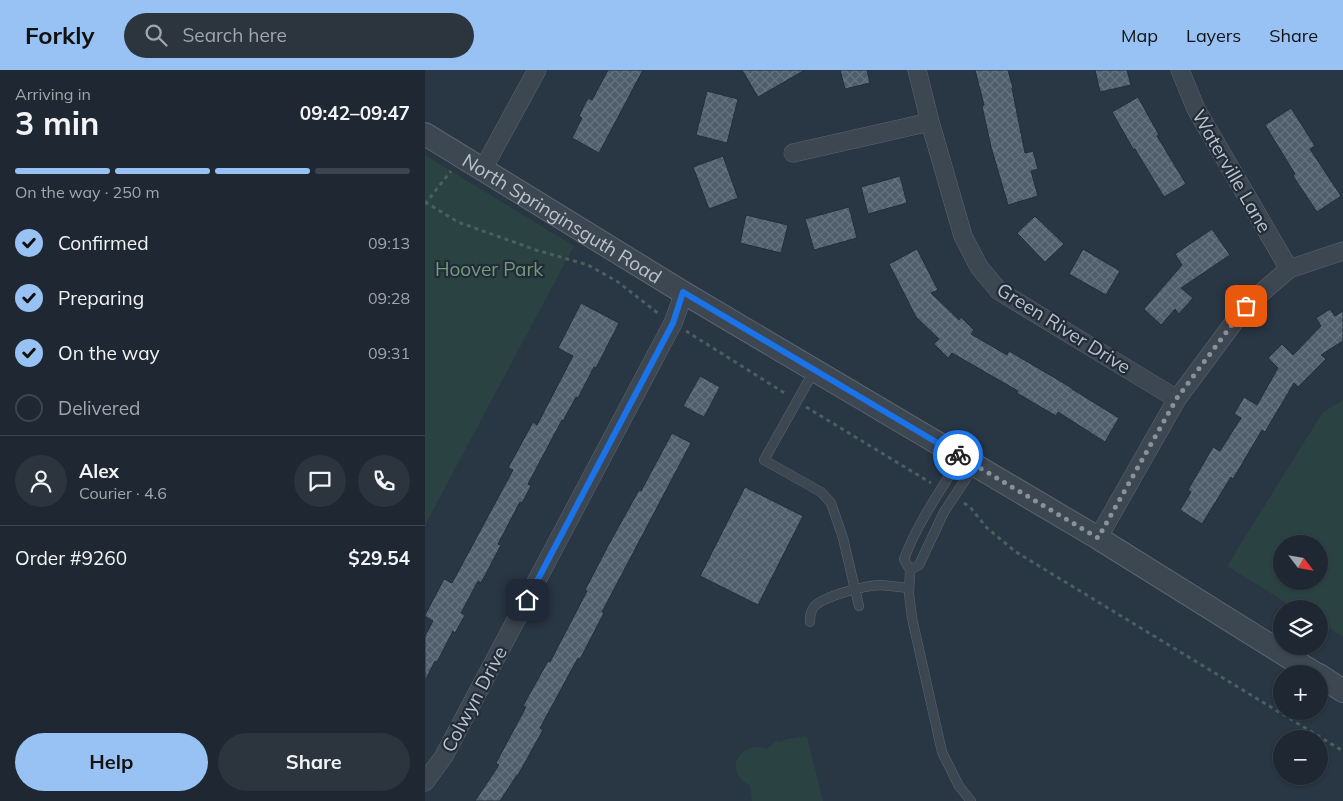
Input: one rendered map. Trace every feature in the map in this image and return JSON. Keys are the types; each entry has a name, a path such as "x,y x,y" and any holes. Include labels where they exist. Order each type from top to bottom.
{"street":[{"path":"483,169 537,70"},
{"name":"Green River Drive","path":"917,70 963,236 979,267 999,291 1177,398"},
{"name":"Waterville Lane","path":"1180,70 1196,109 1289,269"},
{"path":"793,153 930,122"},
{"name":"North Springinsguth Road","path":"425,134 683,292 1098,538 1301,665"},
{"path":"1098,538 1177,398 1246,306 1289,269 1343,251"},
{"name":"Colwyn Drive","path":"425,782 444,756 673,323 683,292"},
{"name":"North Springinsguth Road","path":"1328,682 1343,691"}],"lane":[{"path":"815,370 764,460 821,492 831,503 843,538 859,606"},
{"path":"968,461 941,489 919,524 904,559 910,570 909,588 912,618 942,752 959,786 971,801"},
{"path":"910,570 919,564 954,497 968,461"},
{"path":"810,622 811,613 815,606 824,599 879,585 909,588"}],"path":[{"path":"461,156 425,203 458,222 536,250 588,265 618,282 653,310 673,323 941,489"},
{"path":"954,497 970,507 987,528 1016,552 1343,751"}],"green space":[{"name":"Hoover Park","path":"425,155 574,246 425,525"},
{"path":"1343,400 1343,637 1328,628 1328,600 1282,600 1227,566 1323,412"},
{"path":"807,736 823,801 752,801 750,786 737,773 736,763 741,754 750,748 767,749 776,741 781,742 786,739"}],"building":[{"path":"608,70 643,70 599,153 572,138 582,118 579,116 588,98 592,100"},
{"path":"742,70 805,70 758,97"},
{"path":"840,70 867,70 870,83 845,89"},
{"path":"975,70 1008,70 1025,153 1033,151 1038,169 1031,171 1038,196 1008,205 991,147 982,106 984,105"},
{"path":"1095,70 1127,70 1131,85 1100,92"},
{"path":"707,91 738,99 727,143 696,135"},
{"path":"1138,97 1159,135 1157,136 1186,184 1164,197 1112,112"},
{"path":"1291,108 1315,146 1310,149 1341,196 1317,212 1293,176 1295,174 1265,125"},
{"path":"723,156 738,198 709,209 693,167"},
{"path":"900,176 907,203 868,214 861,187"},
{"path":"849,207 857,238 814,250 805,219"},
{"path":"746,215 788,225 781,253 740,243"},
{"path":"1035,216 1064,244 1045,262 1017,233"},
{"path":"1212,229 1230,255 1181,288 1193,298 1179,314 1175,309 1161,325 1144,309 1182,265 1175,254"},
{"path":"917,249 938,290 931,293 959,320 961,317 974,330 971,334 1007,355 1009,351 1119,418 1105,442 1058,412 1056,416 1017,393 1018,391 952,353 948,358 934,344 939,339 916,317 889,264"},
{"path":"1083,249 1120,271 1106,295 1069,274"},
{"path":"581,303 619,323 596,368 594,367 578,398 576,397 562,420 528,484 531,486 522,503 520,502 498,544 501,545 481,583 478,581 461,613 465,615 455,633 453,631 425,681 425,636 433,621 425,615 444,579 452,583 513,470 508,468 533,422 537,425 573,356 558,348"},
{"path":"1330,309 1335,316 1343,311 1343,341 1321,355 1326,359 1298,387 1294,383 1265,432 1262,430 1233,479 1231,477 1202,524 1180,510 1191,492 1188,490 1213,447 1220,451 1241,418 1234,414 1244,397 1257,405 1278,368 1268,358 1282,344 1293,355 1321,326 1316,318"},
{"path":"700,376 720,387 704,417 683,406"},
{"path":"672,433 691,443 602,612 604,613 580,659 578,658 540,728 543,730 518,775 500,801 475,801 499,765 496,763 526,707 523,706 548,661 550,662 609,544 639,490 641,491"},
{"path":"745,487 803,516 758,605 700,576"}],"way so far":[{"path":"958,455 1098,538 1177,398 1246,306"}],"route":[{"path":"527,600 673,323 683,292 958,455"}]}
